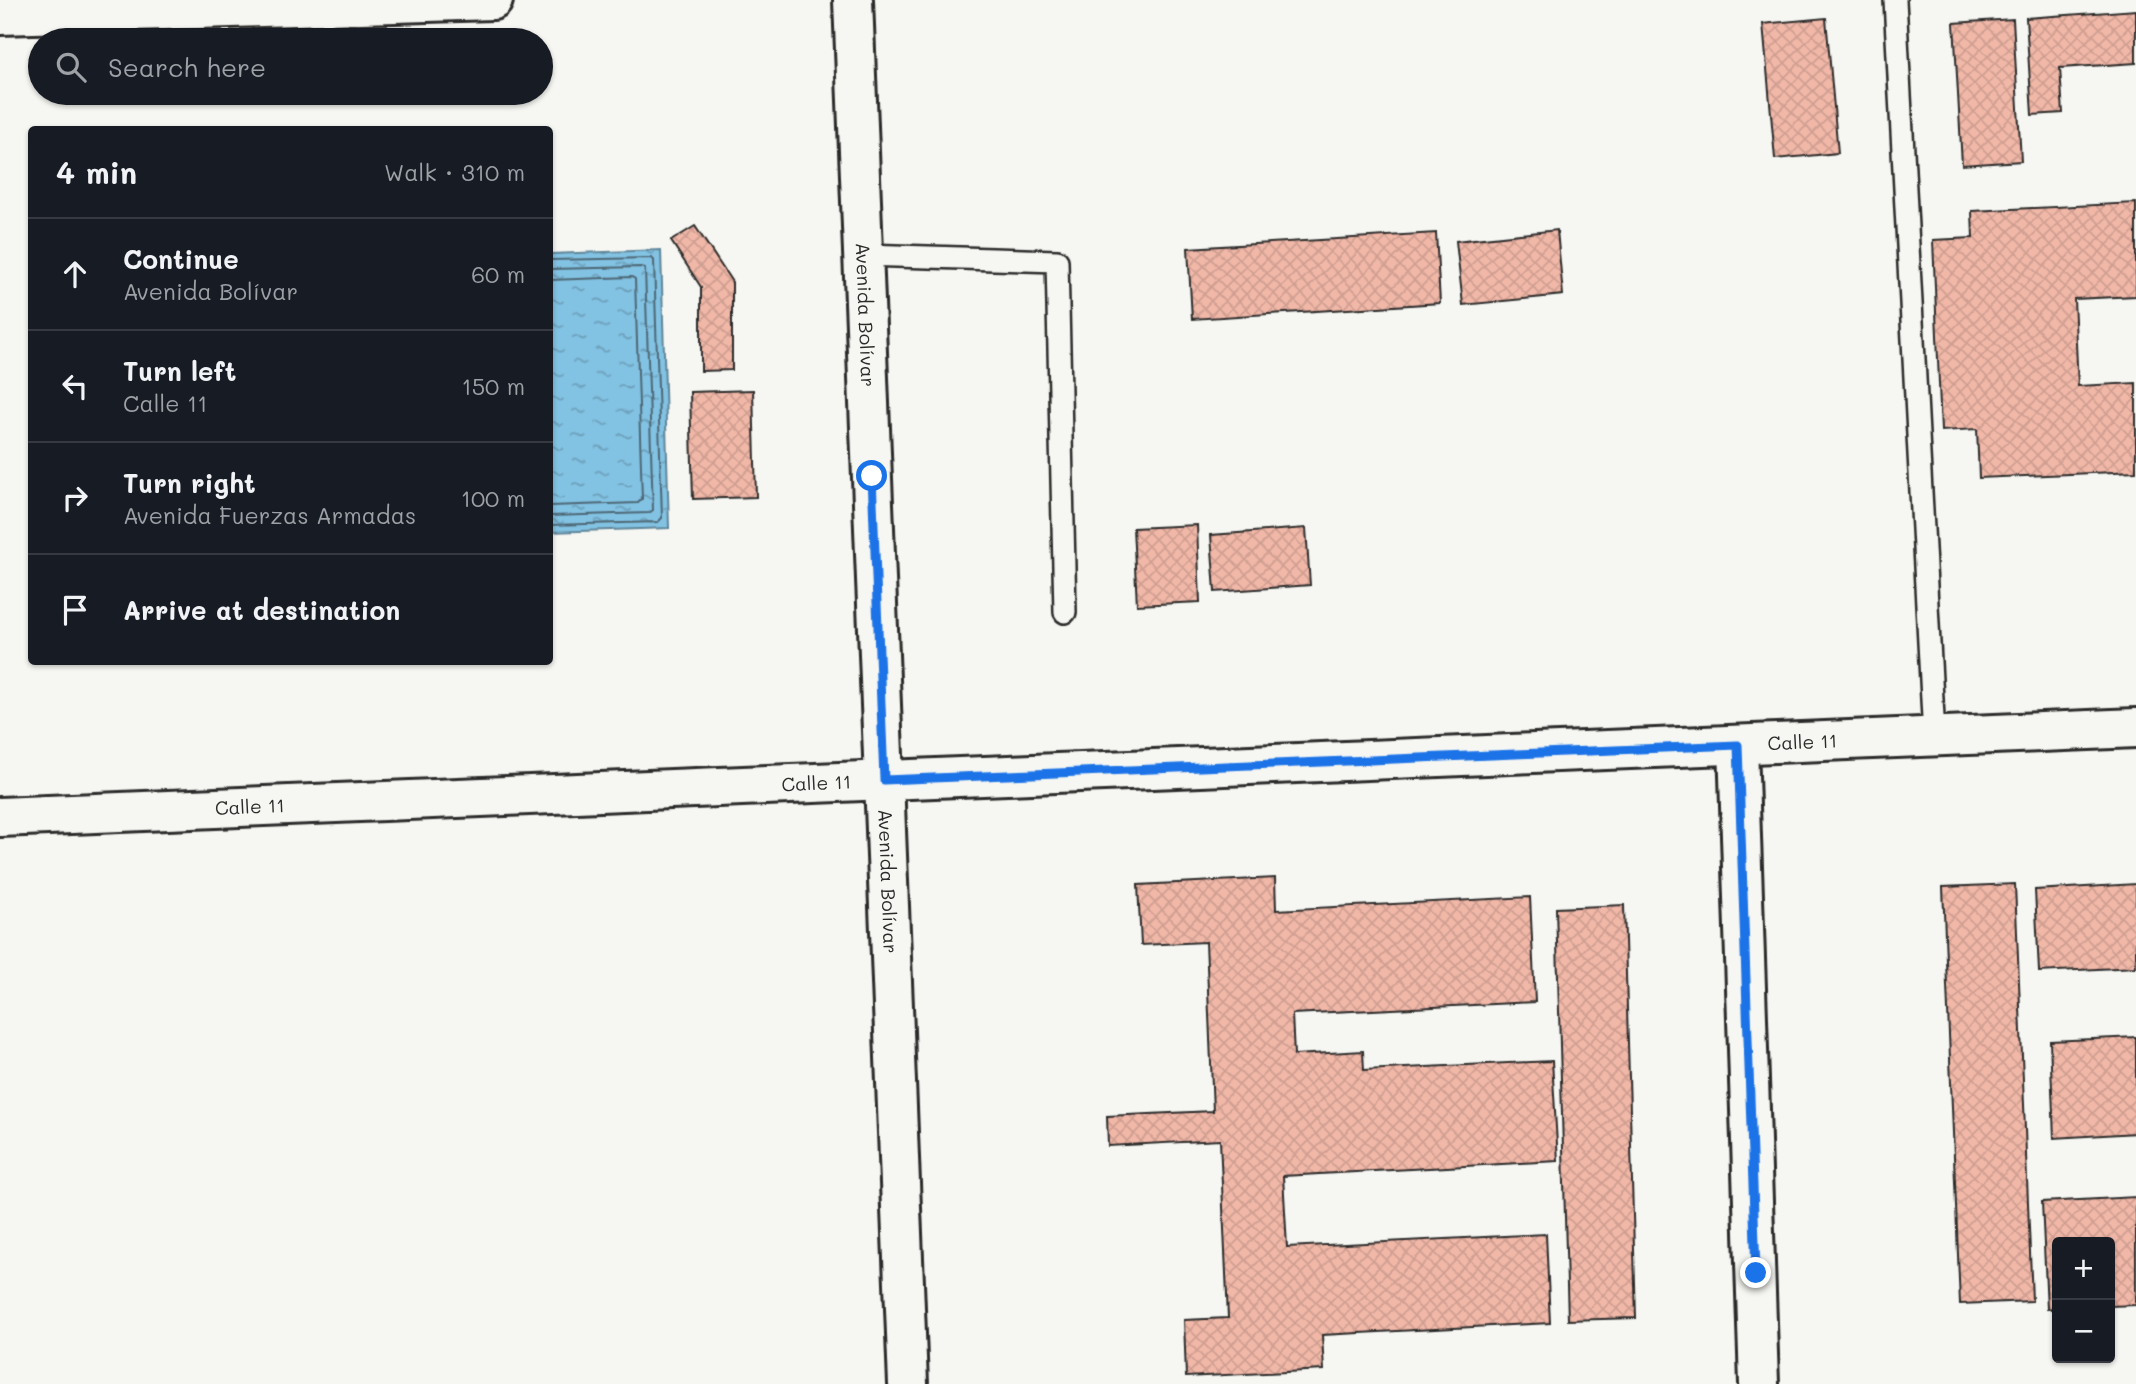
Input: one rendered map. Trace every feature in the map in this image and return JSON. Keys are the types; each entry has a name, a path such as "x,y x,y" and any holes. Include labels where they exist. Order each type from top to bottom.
{"street":[{"path":"10,10 493,0"},
{"name":"Avenida Bolívar","path":"853,0 908,1384"},
{"name":"Calle 11","path":"0,817 2136,728"},
{"path":"1738,745 1759,1384"}],"lane":[{"path":"1895,0 1934,737"},
{"path":"863,255 1057,261 1065,612"}],"water":[{"path":"661,250 669,528 553,532 553,254"}],"building":[{"path":"2136,10 2136,63 2060,68 2063,113 2032,115 2026,18"},
{"path":"1826,18 1838,153 1775,159 1763,24"},
{"path":"2013,19 2021,161 1962,165 1954,23"},
{"path":"2136,203 2136,296 2074,299 2078,386 2136,383 2136,471 1979,478 1977,429 1941,431 1933,240 1973,238 1972,211"},
{"path":"695,226 732,282 732,370 701,371 701,287 671,241"},
{"path":"1557,230 1563,295 1463,305 1456,241"},
{"path":"1436,233 1440,303 1192,319 1188,248"},
{"path":"753,390 756,497 693,499 690,392"},
{"path":"1197,525 1200,602 1137,605 1133,528"},
{"path":"1306,528 1310,585 1215,592 1211,535"},
{"path":"1275,878 1276,910 1530,897 1535,1002 1292,1014 1294,1055 1363,1051 1364,1070 1552,1061 1558,1161 1283,1176 1287,1247 1546,1234 1550,1323 1322,1335 1324,1370 1186,1377 1184,1320 1228,1318 1220,1140 1108,1146 1107,1116 1213,1111 1206,942 1141,945 1138,885"},
{"path":"2015,884 2032,1301 1960,1304 1943,887"},
{"path":"2136,884 2136,967 2039,972 2035,890"},
{"path":"1624,905 1636,1318 1568,1320 1556,908"},
{"path":"2136,1037 2136,1133 2054,1138 2050,1041"},
{"path":"2136,1197 2136,1305 2115,1306 2115,1237 2052,1237 2052,1309 2047,1309 2042,1202"}],"route":[{"path":"872,476 884,780 1738,745 1756,1273"}]}
